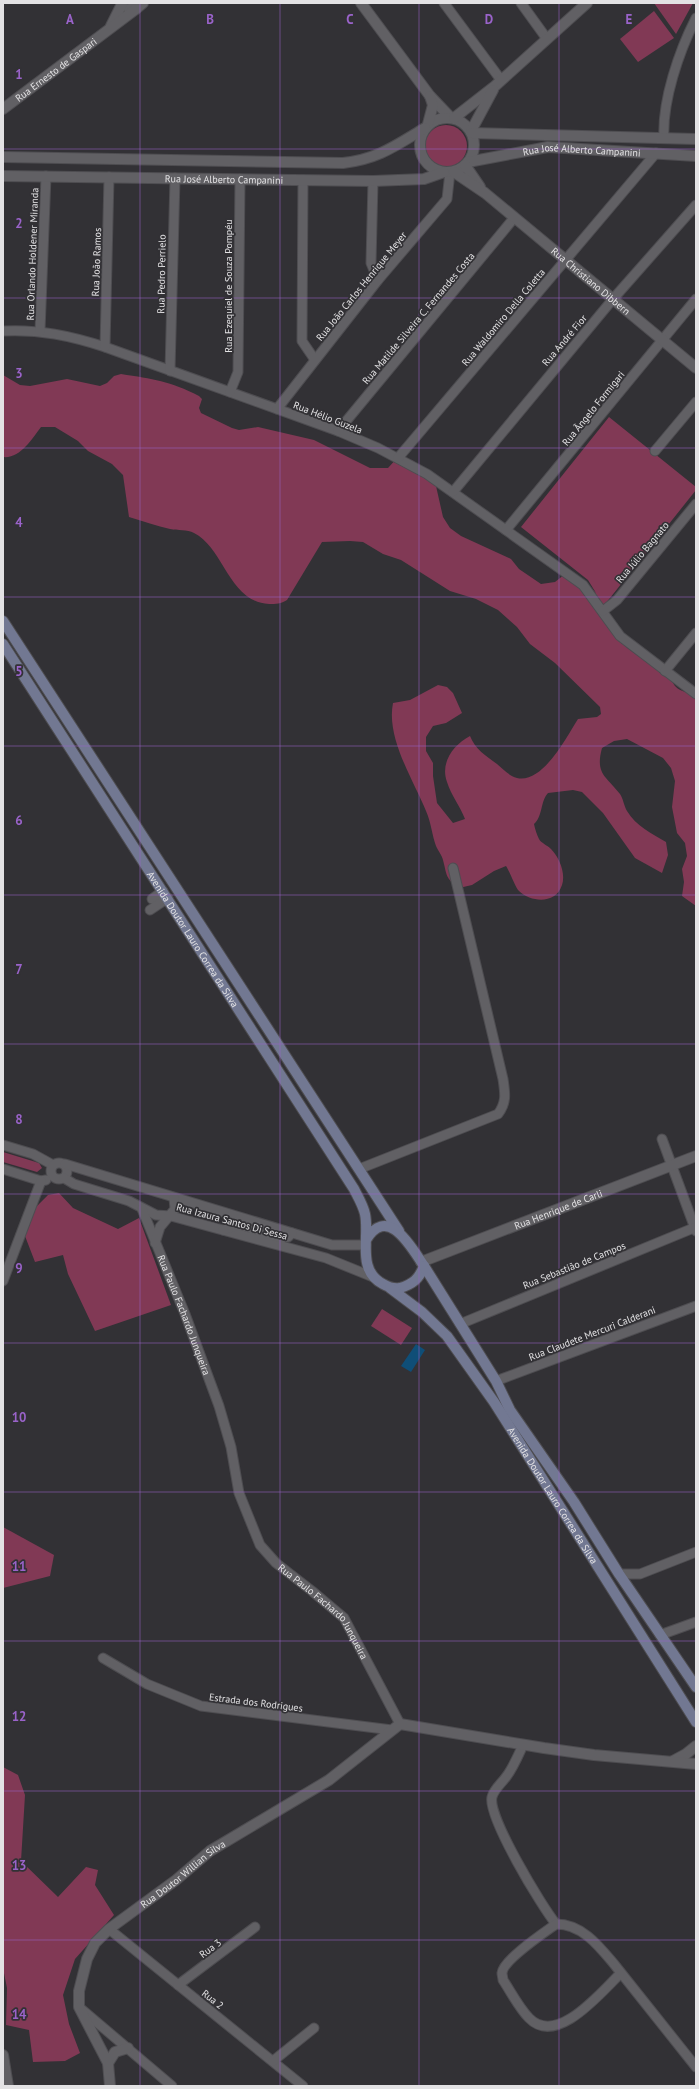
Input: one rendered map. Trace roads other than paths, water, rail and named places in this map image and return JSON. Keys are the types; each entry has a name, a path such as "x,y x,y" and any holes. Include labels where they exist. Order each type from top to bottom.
{"main road":[{"path":"3,621 398,1231 423,1264 420,1276 414,1282 397,1288 388,1287 373,1277 367,1263 366,1243 375,1229 382,1226 390,1226 398,1231"},
{"name":"Avenida Doutor Lauro Correa da Silva","path":"3,644 354,1189 365,1215 366,1243"},
{"name":"Avenida Doutor Lauro Correa da Silva","path":"423,1264 496,1381 510,1410 574,1502 619,1574 696,1687"},
{"name":"Avenida Doutor Lauro Correa da Silva","path":"388,1287 422,1312 447,1336 494,1402 696,1722"}],"street":[{"path":"360,3 430,96 452,118 466,125 471,132 474,143 473,153 466,164 449,172 435,170 427,164 422,156 419,146 421,137 433,112 430,96"},
{"path":"444,3 498,83"},
{"path":"521,3 546,39"},
{"path":"427,126 435,120 452,118 498,83 587,3"},
{"path":"122,4 128,9 142,5"},
{"name":"Rua Ernesto de Gaspari","path":"109,30 122,4"},
{"name":"Rua Ernesto de Gaspari","path":"3,109 142,5"},
{"path":"664,138 664,128 673,76 683,44 696,18"},
{"path":"471,132 498,83"},
{"name":"Rua José Alberto Campanini","path":"3,157 343,163 363,161 380,155 427,126"},
{"name":"Rua José Alberto Campanini","path":"471,132 696,139"},
{"name":"Rua José Alberto Campanini","path":"466,164 548,147 696,156"},
{"name":"Rua Waldomiro Della Coletta","path":"398,458 656,153"},
{"name":"Rua Christiano Dibbern","path":"466,164 485,193"},
{"name":"Rua José Alberto Campanini","path":"3,176 373,181 424,179 449,172"},
{"name":"Rua Christiano Dibbern","path":"449,172 485,193 696,368"},
{"name":"Rua João Carlos Henrique Meyer","path":"277,409 378,280 447,199 449,172"},
{"name":"Rua Orlando Holdener Miranda","path":"40,331 46,176"},
{"name":"Rua João Ramos","path":"105,347 109,178"},
{"name":"Rua Pedro Perrielo","path":"170,371 175,178"},
{"name":"Rua Ezequiel de Souza Pompéu","path":"230,392 238,372 240,179"},
{"path":"303,180 302,341 315,360"},
{"path":"373,181 371,263 378,280"},
{"name":"Rua André Fior","path":"453,492 613,299 696,205"},
{"name":"Rua Matilde Silveira C. Fernandes Costa","path":"338,431 514,218"},
{"name":"Rua Ângelo Formigari","path":"506,530 696,299"},
{"name":"Rua Hélio Guzela","path":"3,331 40,331 72,337 105,347 338,431 398,458 428,474 583,585 620,636 696,694"},
{"path":"655,451 696,402"},
{"name":"Rua Júlio Bagnato","path":"603,611 617,600 696,504"},
{"path":"665,671 696,633"},
{"path":"359,1169 498,1114 503,1107 506,1098 503,1079 453,868"},
{"path":"152,899 166,895"},
{"path":"150,910 166,895"},
{"path":"662,1139 696,1229"},
{"path":"3,1145 32,1154 53,1165 61,1163 64,1164 68,1172 64,1178 56,1179 53,1177 41,1181 3,1169"},
{"name":"Rua Henrique de Carli","path":"423,1264 696,1156"},
{"name":"Rua Izaura Santos Di Sessa","path":"64,1164 332,1245 366,1243"},
{"path":"53,1165 51,1173 53,1177"},
{"name":"Rua Izaura Santos Di Sessa","path":"64,1178 74,1184 129,1201 142,1210 156,1215 170,1216 326,1258 373,1277"},
{"path":"3,1281 41,1181"},
{"name":"Rua Paulo Fachardo Junqueira","path":"155,1243 160,1228 170,1216 176,1205 174,1198"},
{"name":"Rua Paulo Fachardo Junqueira","path":"142,1210 185,1314 219,1406 232,1447 239,1493 260,1545 276,1563 344,1618 396,1727"},
{"path":"223,1230 236,1226 243,1226 281,1238 288,1237 292,1233"},
{"name":"Rua Sebastião de Campos","path":"460,1324 696,1229"},
{"name":"Rua Claudete Mercuri Calderani","path":"496,1381 696,1306"},
{"path":"619,1574 640,1574 696,1552"},
{"path":"660,1635 696,1622"},
{"name":"Estrada dos Rodrigues","path":"103,1658 147,1684 201,1706 396,1727"},
{"path":"396,1727 594,1755 696,1764"},
{"name":"Rua Doutor Willian Silva","path":"110,2086 108,2064 79,2007 79,1991 87,1959 95,1943 109,1929 176,1880 210,1851 329,1780 396,1727"},
{"path":"523,1745 510,1772 495,1791 491,1804 497,1821 516,1858 539,1899 556,1924"},
{"path":"673,1761 686,1754 696,1746"},
{"path":"621,1973 571,2018 560,2025 543,2027 528,2018 503,1980 502,1973 505,1967 515,1956 556,1924 568,1925 582,1932 602,1951 621,1973 696,2067"},
{"name":"Rua 3","path":"178,1985 255,1927"},
{"name":"Rua 2","path":"109,1929 303,2086"},
{"path":"79,2007 172,2086"},
{"path":"274,2061 314,2028"},
{"path":"108,2064 116,2052 128,2048"},
{"path":"3,2055 6,2082"}],"water":[{"path":"416,1344 425,1350 411,1372 401,1366"}]}
